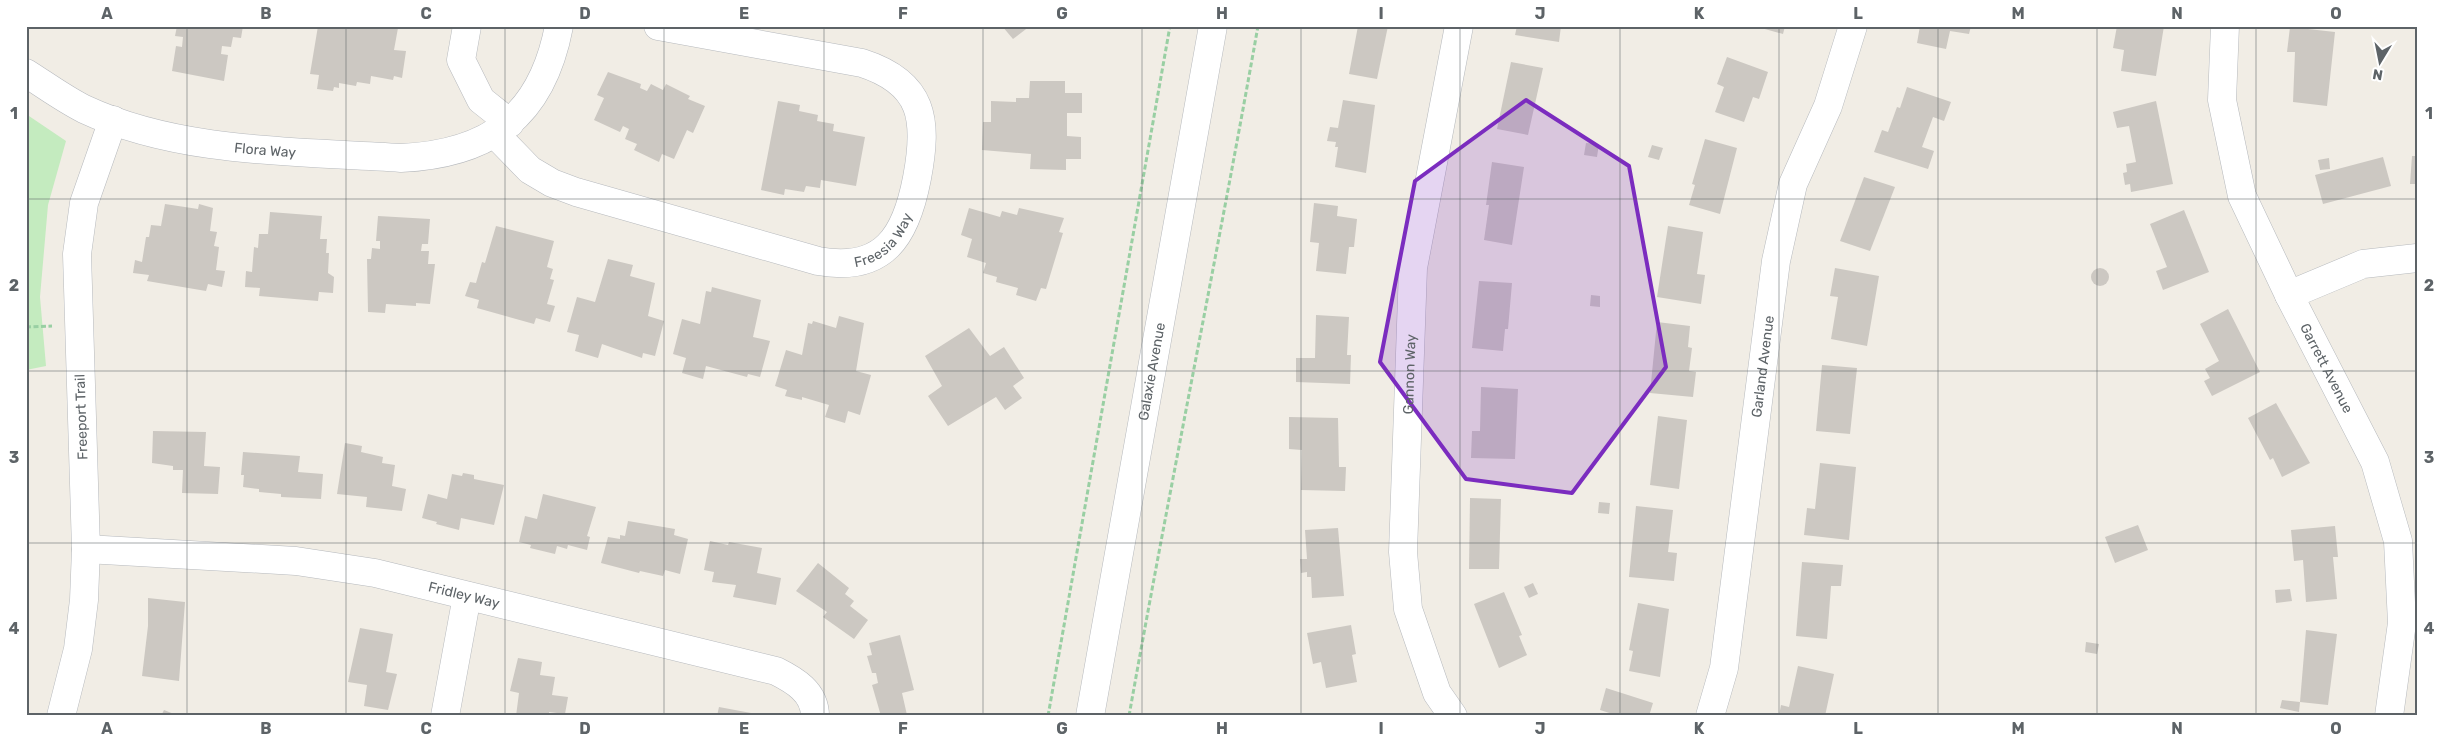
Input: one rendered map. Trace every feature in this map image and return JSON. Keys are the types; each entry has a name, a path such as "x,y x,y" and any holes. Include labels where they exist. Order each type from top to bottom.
{"street":[{"path":"467,26 461,60 481,100 502,128"},
{"name":"Flora Way","path":"26,73 83,108 169,138 228,146 401,158 450,152 473,146 502,128 535,92 549,66 559,26"},
{"name":"Freesia Way","path":"502,128 530,170 552,183 576,192 818,261 834,264 864,260 878,253 900,232 912,204 924,136 918,107 901,83 890,74 862,63 658,26"},
{"name":"Galaxie Avenue","path":"1090,716 1213,26"},
{"name":"Gannon Way","path":"1453,716 1436,693 1408,610 1403,552 1414,268 1459,26"},
{"name":"Garland Avenue","path":"1710,716 1724,668 1776,262 1794,184 1828,106 1852,26"},
{"name":"Garrett Avenue","path":"2225,26 2222,100 2242,196 2289,295 2375,462 2398,541 2402,623 2389,716"},
{"name":"Freeport Trail","path":"61,716 78,649 84,600 86,549 77,254 84,203 113,120"},
{"path":"2289,295 2363,264 2417,258"},
{"name":"Fridley Way","path":"86,549 296,561 374,573 776,671 793,679 808,692 815,716"},
{"path":"446,716 467,596"}],"path":[{"path":"1048,716 1170,26"},
{"path":"1129,716 1162,527 1226,205 1258,26"},
{"path":"26,327 52,326"}],"highlighted area":[{"path":"1526,100 1629,166 1666,367 1572,493 1466,479 1380,362 1415,181"}],"green space":[{"path":"26,114 66,141 48,205 40,297 46,366 26,370"}],"building":[{"path":"177,26 243,26 241,38 233,37 231,47 222,46 221,54 228,55 224,81 172,71 176,46 182,47 183,37 175,36"},
{"path":"318,26 398,28 394,50 406,51 402,78 394,76 393,80 371,76 370,84 357,82 356,86 339,83 339,88 334,87 333,91 317,89 319,75 310,74"},
{"path":"1002,26 1030,26 1013,39"},
{"path":"1358,26 1388,26 1377,79 1349,74"},
{"path":"1517,26 1561,26 1559,42 1515,35"},
{"path":"1754,26 1785,26 1783,34"},
{"path":"1920,26 1971,26 1969,34 1950,31 1946,49 1917,43"},
{"path":"2117,26 2164,26 2156,76 2121,71 2124,50 2113,48"},
{"path":"2290,27 2335,32 2327,106 2293,102 2295,52 2287,52"},
{"path":"1727,57 1768,72 1759,99 1753,97 1744,122 1715,112 1724,87 1717,84"},
{"path":"1511,62 1543,68 1528,135 1497,129"},
{"path":"608,72 641,84 640,88 647,91 651,84 663,90 666,84 690,96 688,99 705,106 693,133 687,130 674,159 662,154 659,162 634,150 637,144 625,139 629,129 623,126 620,132 594,120 604,98 597,95"},
{"path":"1030,81 1065,81 1065,93 1082,93 1082,113 1067,113 1067,136 1081,137 1081,159 1066,159 1066,170 1030,169 1031,154 982,150 983,122 991,122 991,101 1016,102 1016,98 1029,98"},
{"path":"1907,87 1951,102 1944,121 1933,117 1922,147 1934,151 1928,169 1874,152 1882,130 1888,132 1897,107 1900,108"},
{"path":"1343,100 1375,105 1366,173 1335,167 1338,147 1335,147 1336,142 1327,141 1330,127 1338,128"},
{"path":"778,101 800,105 799,111 818,115 817,121 834,124 833,131 865,137 856,186 821,180 820,188 806,186 804,192 785,189 784,195 761,190"},
{"path":"2156,101 2173,184 2131,192 2130,184 2125,185 2123,173 2127,172 2126,164 2136,162 2129,126 2117,128 2113,112"},
{"path":"1705,139 1737,148 1720,214 1689,205 1695,185 1692,184"},
{"path":"1586,143 1599,144 1597,157 1584,155"},
{"path":"1652,145 1663,148 1659,160 1648,157"},
{"path":"2412,156 2417,156 2417,184 2410,184"},
{"path":"2383,157 2391,186 2323,204 2315,175"},
{"path":"2329,158 2330,169 2320,170 2318,160"},
{"path":"1492,162 1524,167 1512,245 1484,240 1489,205 1486,205"},
{"path":"1864,177 1895,187 1870,251 1840,241"},
{"path":"1314,203 1338,206 1337,216 1357,219 1354,247 1349,247 1346,274 1316,271 1319,243 1310,242"},
{"path":"165,204 198,209 199,204 213,208 210,231 217,232 214,246 219,247 216,270 225,271 222,287 208,284 206,291 147,281 149,275 133,273 135,260 142,262 146,237 149,237 151,225 161,226"},
{"path":"969,208 1000,217 1002,211 1017,215 1019,208 1064,218 1059,232 1063,233 1046,289 1041,288 1036,301 1016,295 1018,288 996,282 997,277 983,273 986,263 967,257 972,239 961,235"},
{"path":"2184,210 2209,272 2163,290 2156,271 2167,267 2150,224"},
{"path":"270,212 322,216 320,239 327,239 326,253 329,253 328,273 334,277 333,293 319,292 318,301 259,296 260,288 245,287 246,271 252,272 254,247 258,248 259,234 268,234"},
{"path":"378,216 430,219 428,244 422,244 421,251 429,251 428,264 435,264 430,304 416,303 416,306 386,304 385,313 368,312 367,259 371,259 372,248 380,249 380,241 376,241"},
{"path":"496,226 554,241 547,267 553,269 550,279 554,280 547,304 555,306 550,322 536,318 534,324 477,308 479,300 465,296 470,282 476,283 482,262 485,263"},
{"path":"1668,226 1703,232 1697,274 1705,275 1701,304 1657,297"},
{"path":"608,259 633,265 630,276 655,283 648,316 664,321 655,356 643,353 642,358 602,344 598,358 575,351 579,335 567,332 577,297 595,302"},
{"path":"1835,268 1879,276 1867,346 1831,339 1838,297 1830,296"},
{"path":"2096,268 2104,268 2109,273 2107,284 2096,286 2091,281 2091,273"},
{"path":"1479,281 1512,283 1508,329 1505,329 1503,351 1472,348"},
{"path":"712,287 761,300 753,337 770,341 760,377 748,374 747,377 706,366 703,379 682,373 686,358 673,354 682,319 700,324 706,291 711,292"},
{"path":"1591,295 1600,296 1600,307 1590,306"},
{"path":"2228,309 2260,372 2212,396 2204,381 2210,378 2205,369 2219,361 2200,324"},
{"path":"1316,315 1349,317 1347,355 1351,355 1350,384 1296,382 1296,358 1315,358"},
{"path":"839,316 864,323 856,371 871,375 860,415 848,411 845,423 825,417 829,405 802,397 802,400 785,396 787,390 775,386 786,350 802,355 808,323 812,324 813,321 836,328"},
{"path":"1657,322 1690,326 1688,347 1692,348 1689,371 1696,372 1693,397 1650,393"},
{"path":"969,328 990,356 1004,347 1024,378 1013,386 1022,398 1005,410 996,397 948,426 928,396 942,386 925,356"},
{"path":"1822,365 1857,368 1850,434 1816,431"},
{"path":"1481,387 1518,389 1515,459 1471,458 1472,431 1480,431"},
{"path":"2276,403 2310,463 2282,477 2273,458 2270,460 2248,418"},
{"path":"1658,416 1687,420 1679,489 1650,485"},
{"path":"1289,417 1338,418 1339,467 1346,467 1345,491 1301,490 1302,450 1289,449"},
{"path":"153,431 206,432 204,466 220,467 218,494 182,493 183,470 173,470 173,466 152,463"},
{"path":"345,443 362,446 361,452 383,457 382,463 395,465 392,486 406,489 402,511 366,507 367,497 337,494"},
{"path":"243,452 300,456 298,472 323,474 321,499 281,497 281,494 259,492 259,489 243,487 244,475 241,475"},
{"path":"1820,463 1856,467 1849,540 1804,535 1807,508 1815,509"},
{"path":"463,473 474,475 474,479 504,485 494,525 461,518 459,530 422,518 428,494 447,499 452,474 462,476"},
{"path":"543,494 596,507 587,536 590,537 587,550 568,545 567,549 557,546 555,554 530,548 531,545 519,542 525,516 537,519"},
{"path":"1470,498 1501,499 1499,569 1469,569"},
{"path":"1599,502 1610,503 1609,514 1598,513"},
{"path":"1636,506 1673,510 1668,552 1677,553 1674,581 1629,577"},
{"path":"628,521 675,529 674,535 688,539 680,574 665,570 663,576 640,571 639,573 601,563 608,537 620,539 620,535 625,536"},
{"path":"2138,525 2148,550 2115,563 2105,537"},
{"path":"2335,526 2338,557 2333,557 2337,599 2306,602 2303,560 2294,561 2291,530"},
{"path":"1338,528 1344,596 1312,598 1311,577 1307,577 1307,572 1301,573 1300,559 1307,559 1305,530"},
{"path":"710,541 728,545 729,542 762,548 757,573 781,578 776,605 733,597 736,585 712,582 714,572 704,570"},
{"path":"1802,562 1843,565 1841,586 1831,586 1827,639 1796,636"},
{"path":"818,563 849,588 845,594 854,601 850,606 868,620 854,639 823,617 827,612 796,591"},
{"path":"1533,583 1538,594 1529,598 1524,587"},
{"path":"2290,589 2292,601 2276,603 2275,590"},
{"path":"1504,592 1522,635 1519,636 1527,655 1499,668 1474,604"},
{"path":"148,598 185,602 179,681 142,676 148,626"},
{"path":"1638,603 1669,609 1660,677 1629,671 1633,651 1629,650"},
{"path":"1351,625 1356,654 1352,655 1357,682 1326,688 1321,662 1313,664 1307,633"},
{"path":"360,628 393,634 386,672 397,674 388,710 364,706 367,685 348,682"},
{"path":"2306,630 2337,634 2328,705 2300,702"},
{"path":"900,635 914,690 902,693 907,715 881,716 872,685 878,683 876,673 872,673 867,656 872,655 869,643"},
{"path":"2086,642 2099,644 2097,654 2085,652"},
{"path":"518,658 542,662 540,675 555,677 552,695 568,697 565,714 549,712 549,716 516,716 519,693 510,691"},
{"path":"1798,666 1834,674 1825,716 1779,716 1781,705 1789,707"},
{"path":"1606,688 1653,703 1649,716 1619,716 1600,710"},
{"path":"2282,700 2300,702 2299,712 2280,708"},
{"path":"719,707 751,713 750,716 717,716"},
{"path":"164,710 179,716 161,716"}]}
